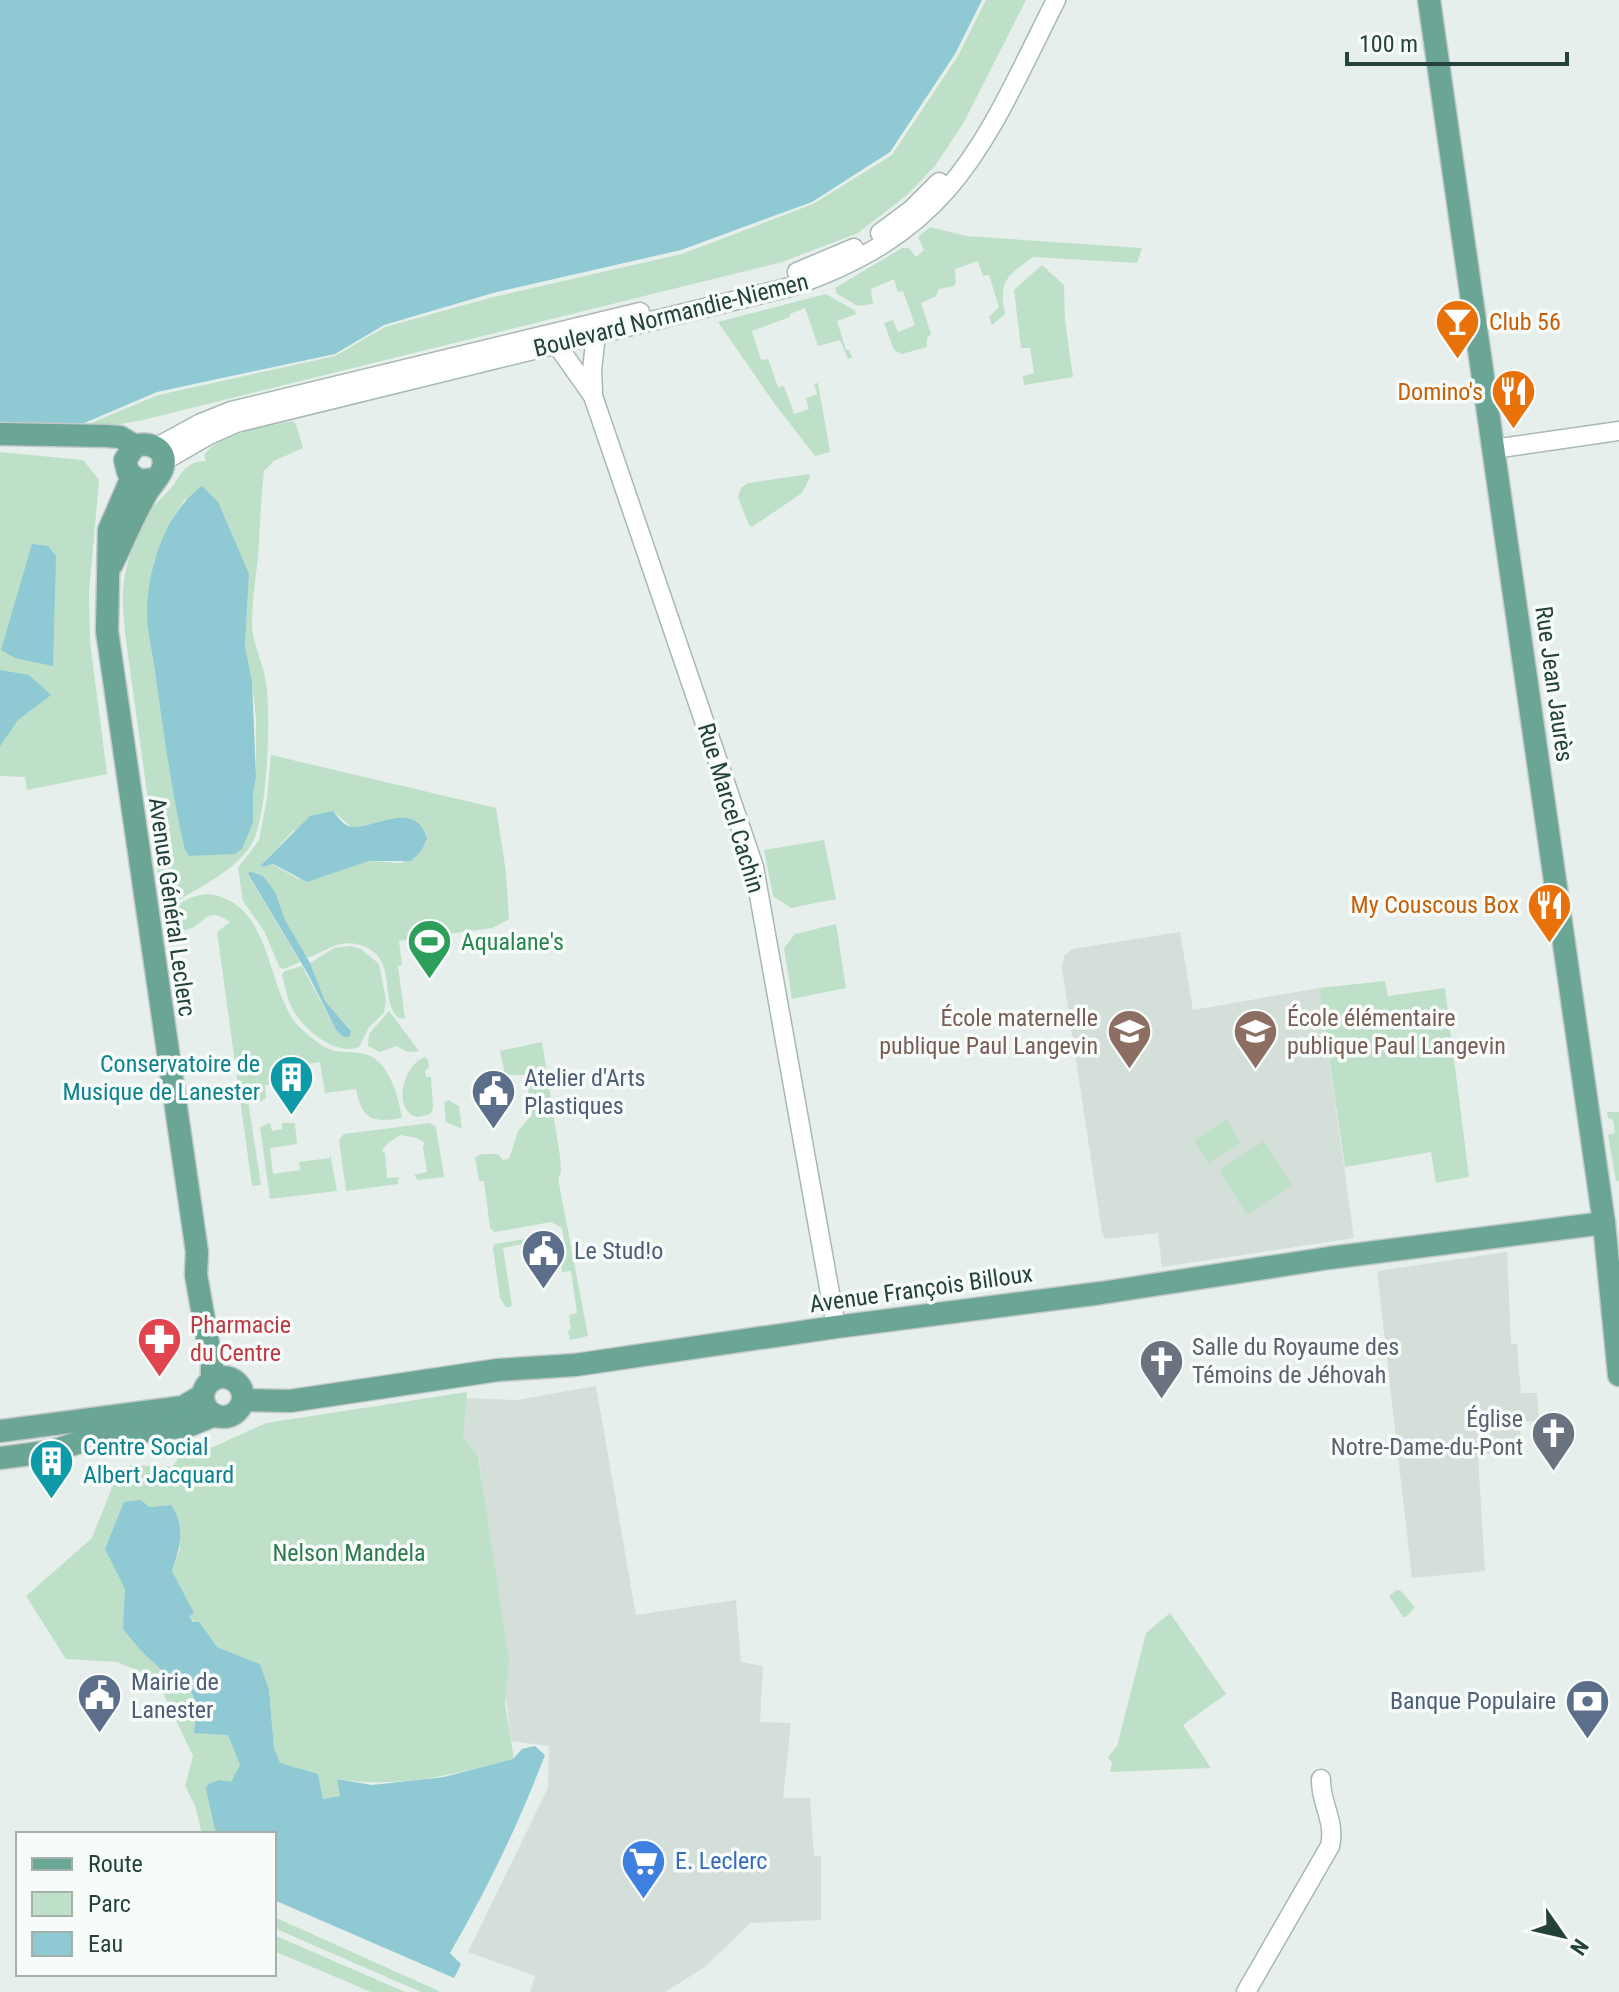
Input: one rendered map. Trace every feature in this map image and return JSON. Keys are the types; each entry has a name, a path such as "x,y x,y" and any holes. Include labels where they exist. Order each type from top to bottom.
{"main road":[{"name":"Rue Jean Jaurès","path":"1429,0 1604,1223 1619,1375"},
{"path":"0,434 120,437 144,462"},
{"name":"Avenue Général Leclerc","path":"144,462 109,568 107,631 197,1252 207,1273 213,1383"},
{"name":"Avenue François Billoux","path":"0,1458 53,1451 92,1438 188,1426 215,1415 227,1417 238,1411 244,1400 290,1401 498,1370 575,1365 1101,1293 1329,1258 1604,1223"},
{"path":"0,1431 183,1407 213,1383 240,1384 244,1400"},
{"path":"213,1383 205,1407 215,1415"}],"street":[{"name":"Boulevard Normandie-Niemen","path":"144,462 201,423 231,411 786,276 854,248 911,210 955,164 984,118 1044,0"},
{"name":"Boulevard Normandie-Niemen","path":"144,462 236,423 803,283 850,264 908,228 955,183 985,141 1056,0"},
{"name":"Rue Marcel Cachin","path":"593,396 596,335"},
{"name":"Rue Marcel Cachin","path":"557,345 593,396 754,867 836,1327"},
{"path":"1493,449 1619,431"},
{"path":"1246,1992 1330,1846 1333,1828 1321,1790 1321,1779"}],"shaded area":[{"path":"1180,932 1193,1010 1319,988 1354,1238 1162,1267 1158,1233 1105,1239 1062,968 1064,956 1072,949"},
{"path":"1507,1252 1511,1344 1517,1344 1521,1393 1537,1393 1539,1421 1520,1422 1521,1445 1505,1446 1506,1452 1478,1455 1485,1571 1412,1578 1377,1271"},
{"path":"596,1386 636,1615 736,1600 741,1662 763,1666 760,1722 791,1723 783,1798 810,1798 814,1856 821,1856 821,1920 750,1923 705,1967 665,1992 533,1992 530,1991 535,1976 468,1952 548,1788 549,1746 511,1741 481,1472 478,1456 463,1437 462,1398 517,1400"}],"green space":[{"path":"986,0 1026,0 963,124 935,166 907,195 858,233 782,262 143,420 103,427 86,425 158,395 335,356 385,327 493,297 682,254 813,204 892,155 958,56"},
{"path":"930,227 966,236 1142,248 1137,263 1033,257 1007,280 1003,294 1005,314 992,325 989,317 999,307 989,275 983,276 978,261 955,269 954,286 939,289 936,296 921,303 931,334 927,338 927,347 902,354 894,350 884,323 893,320 898,332 915,325 903,291 898,292 894,279 871,289 873,304 858,306 837,294 835,288 902,248 909,248 916,257 924,250 918,237"},
{"path":"1042,265 1064,285 1065,320 1073,377 1024,385 1023,376 1034,373 1030,348 1021,348 1014,290"},
{"path":"826,294 856,314 837,321 846,350 852,357 848,359 840,340 818,346 805,308 752,331 761,360 768,359 778,387 784,386 794,414 809,409 806,398 817,394 814,384 818,383 830,452 815,456 718,322"},
{"path":"293,421 303,448 274,461 264,471 252,623 266,682 268,741 265,791 257,832 251,845 234,864 163,909 125,633 123,594 126,571 146,517 187,467 206,461 204,456 219,442 257,428","holes":["185,499 249,574 245,646 256,719 253,823 204,855 189,856 185,850 165,741 147,612 154,561"]},
{"path":"0,452 83,460 99,480 89,593 90,641 107,774 27,790 25,777 0,776"},
{"path":"809,474 802,493 752,527 749,525 738,497 741,488 748,483"},
{"path":"271,755 496,808 506,872 509,919 492,928 441,935 437,926 424,928 424,932 413,934 414,939 399,941 402,965 398,966 405,1019 397,1017 392,1009 385,971 377,955 364,946 349,943 333,946 307,958 294,939 263,876 249,871 248,875 300,962 280,968 264,931 243,901 238,868 259,840","holes":["333,811 351,827 426,833 427,838 422,850 401,863 369,861 298,879 272,864 261,865 293,831"]},
{"path":"824,840 836,899 791,908 773,896 764,850"},
{"path":"208,894 227,899 253,923 287,1009 303,1031 330,1049 361,1053 376,1059 388,1073 402,1118 383,1120 370,1117 358,1099 356,1089 325,1093 320,1062 302,1065 303,1079 265,1085 266,1098 257,1104 253,1088 247,1094 261,1185 252,1186 217,932 230,922 213,915 191,928 166,934 164,918 169,913 189,899"},
{"path":"836,924 846,988 792,999 784,948 795,934"},
{"path":"351,946 361,949 379,964 386,1000 384,1013 369,1027 359,1047 350,1049 331,1045 306,1027 292,1008 282,975 285,971 302,966 336,1030 343,1037 351,1030 325,1001 310,963 334,948"},
{"path":"1385,981 1388,996 1445,988 1469,1177 1436,1183 1431,1152 1345,1167 1319,988"},
{"path":"389,1011 419,1051 408,1052 396,1046 380,1052 368,1046 369,1034"},
{"path":"542,1042 560,1156 561,1172 558,1178 588,1336 570,1340 569,1315 577,1313 571,1271 562,1272 559,1253 564,1240 562,1228 551,1222 495,1232 490,1228 484,1181 479,1181 475,1157 498,1154 503,1160 509,1159 518,1131 530,1117 527,1075 505,1075 500,1051"},
{"path":"425,1057 429,1067 425,1071 426,1077 431,1077 433,1108 430,1114 420,1117 410,1114 405,1108 403,1091 412,1066"},
{"path":"448,1100 459,1106 462,1129 446,1122 444,1102"},
{"path":"1607,1112 1619,1112 1619,1181 1616,1181 1608,1135 1615,1133 1613,1120 1608,1118"},
{"path":"1226,1119 1241,1143 1208,1163 1194,1141"},
{"path":"270,1123 272,1131 282,1129 282,1123 295,1123 297,1144 270,1148 273,1174 300,1170 299,1162 330,1158 330,1153 337,1191 270,1199 260,1127"},
{"path":"430,1123 436,1127 444,1177 418,1180 414,1175 427,1172 425,1143 400,1135 382,1151 385,1153 387,1178 399,1177 398,1184 346,1191 339,1140 344,1134"},
{"path":"1264,1141 1292,1185 1247,1215 1219,1170"},
{"path":"531,1238 532,1242 503,1248 512,1306 506,1308 500,1298 493,1248 495,1244"},
{"name":"Nelson Mandela","path":"467,1392 463,1437 478,1456 509,1660 505,1704 514,1759 448,1775 405,1781 338,1779 341,1796 323,1799 318,1774 280,1764 274,1748 269,1689 260,1664 217,1647 189,1616 193,1612 172,1571 180,1548 171,1505 149,1507 105,1548 126,1589 123,1629 173,1681 192,1693 197,1709 228,1735 240,1765 214,1823 216,1832 202,1832 195,1805 185,1786 193,1756 161,1688 139,1671 117,1662 66,1659 26,1596 92,1538 117,1475 131,1465 172,1467 184,1450 213,1447 266,1423"},
{"path":"1397,1590 1415,1607 1406,1617 1389,1596"},
{"path":"1170,1613 1226,1694 1183,1725 1211,1768 1110,1772 1112,1763 1108,1757 1117,1746 1146,1633"},
{"path":"276,1918 439,1991 421,1992 276,1929"},
{"path":"276,1936 405,1992 371,1992 276,1952"}],"water":[{"path":"0,0 982,0 955,54 890,152 812,202 681,250 493,293 384,325 335,354 157,392 82,424 0,422"},
{"path":"202,486 218,502 249,574 245,646 252,681 256,777 253,823 242,849 235,854 189,856 185,850 172,786 147,612 151,577 161,542 178,511"},
{"path":"32,544 48,546 56,556 53,666 15,658 1,650"},
{"path":"0,670 29,675 51,695 18,720 0,746"},
{"path":"333,811 350,827 393,819 413,820 421,826 427,838 422,850 411,861 369,861 307,882 273,864 262,867 310,816"},
{"path":"249,871 263,876 275,892 285,920 310,963 325,1001 351,1031 349,1037 343,1037 336,1030"},
{"path":"141,1500 149,1507 171,1505 180,1529 172,1571 194,1613 189,1616 193,1622 199,1622 217,1647 260,1664 269,1689 274,1748 280,1763 318,1774 323,1799 340,1796 337,1779 372,1785 444,1777 513,1759 522,1749 535,1746 545,1755 502,1856 450,1953 461,1964 454,1978 276,1901 276,1832 216,1832 206,1789 208,1784 220,1780 231,1782 240,1765 228,1735 194,1733 197,1709 192,1693 173,1681 123,1629 125,1589 105,1549 124,1502"}],"place":[{"name":"Club 56","path":"1458,361"},
{"name":"Domino's","path":"1514,431"},
{"name":"My Couscous Box","path":"1550,944"},
{"name":"Aqualane's","path":"430,981"},
{"name":"École maternelle publique Paul Langevin","path":"1129,1071"},
{"name":"École élémentaire publique Paul Langevin","path":"1256,1071"},
{"name":"Conservatoire de Musique de Lanester","path":"291,1117"},
{"name":"Atelier d'Arts Plastiques","path":"493,1131"},
{"name":"Le Stud!o","path":"543,1290"},
{"name":"Pharmacie du Centre","path":"159,1378"},
{"name":"Salle du Royaume des Témoins de Jéhovah","path":"1161,1400"},
{"name":"Église Notre-Dame-du-Pont","path":"1554,1472"},
{"name":"Centre Social Albert Jacquard","path":"52,1500"},
{"name":"Mairie de Lanester","path":"100,1735"},
{"name":"Banque Populaire","path":"1587,1740"},
{"name":"E. Leclerc","path":"644,1900"}]}
